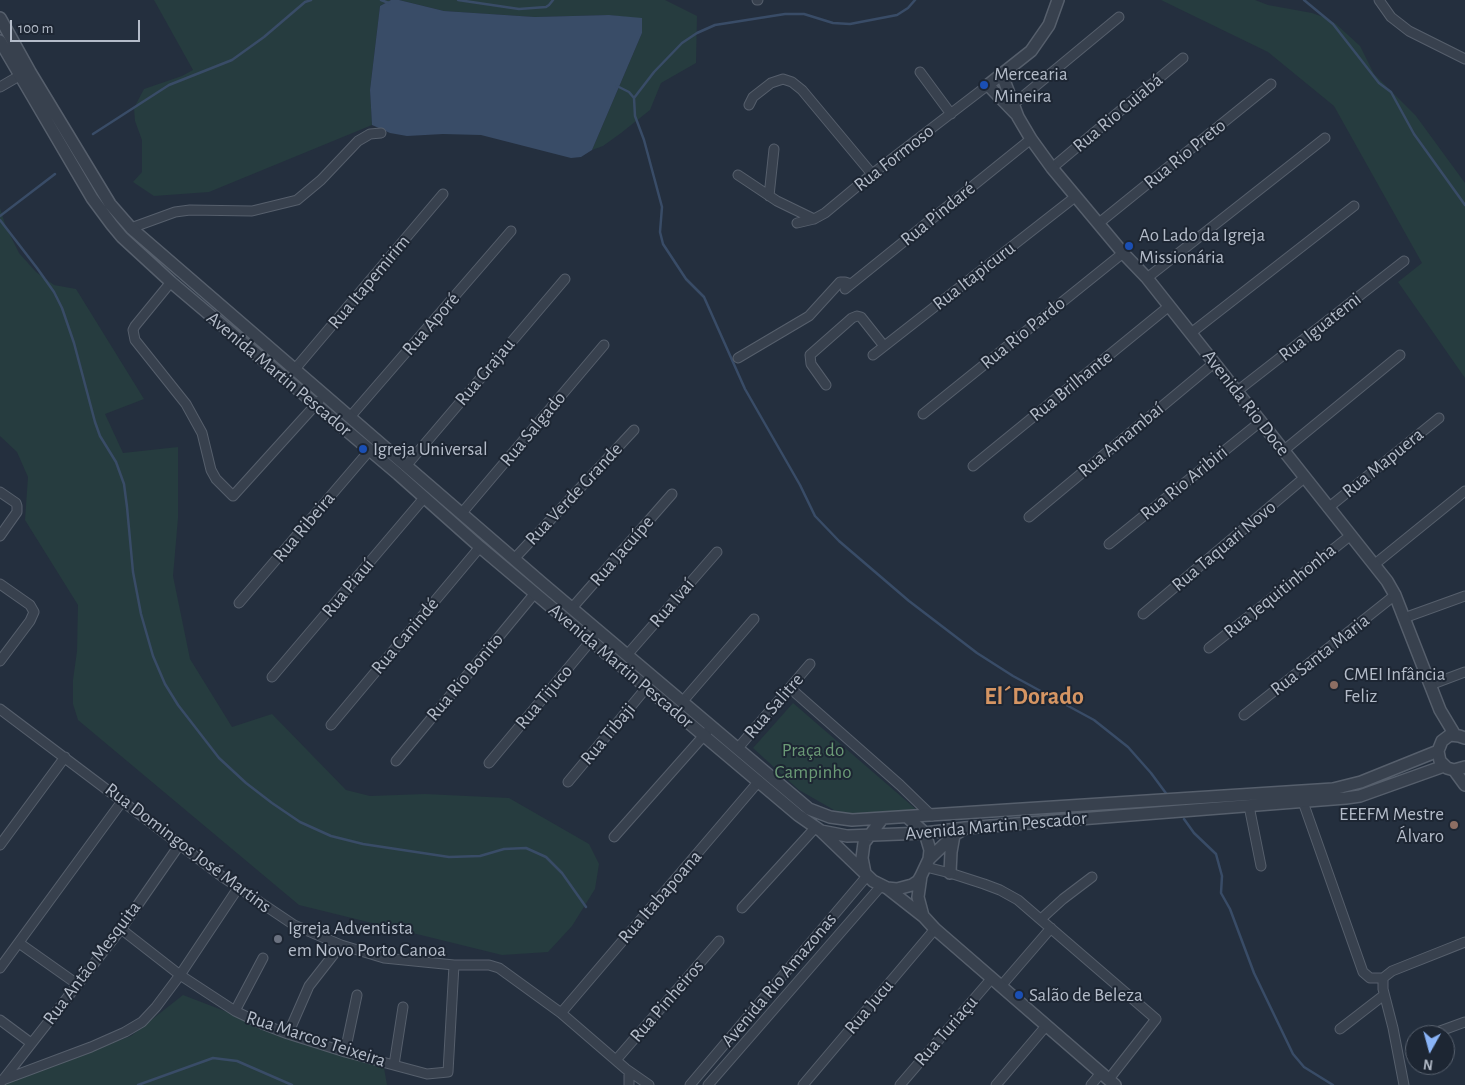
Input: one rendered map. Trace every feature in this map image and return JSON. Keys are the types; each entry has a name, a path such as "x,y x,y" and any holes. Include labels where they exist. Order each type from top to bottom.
{"street":[{"path":"988,85 1031,50 1049,25 1058,0"},
{"path":"1379,0 1391,17 1409,31 1465,59"},
{"path":"1011,106 1119,17"},
{"name":"Avenida Martin Pescador","path":"0,18 30,72 110,204 131,228 296,369 485,535 809,809 830,817 842,819 882,819 1333,789 1361,782 1438,751"},
{"name":"Avenida Martin Pescador","path":"0,41 19,76 102,212 122,237 171,282 398,474 535,594 818,829 847,836 925,833 965,828 1354,797 1455,767"},
{"name":"Rua Rio Cuiabá","path":"1052,168 1184,58"},
{"path":"920,72 950,114"},
{"name":"Avenida Rio Doce","path":"1002,75 1011,106"},
{"path":"0,87 19,76"},
{"path":"749,105 753,97 760,90 777,80 783,79 792,82 802,90 872,174"},
{"name":"Rua Rio Preto","path":"1099,223 1272,84"},
{"name":"Avenida Rio Doce","path":"988,85 1011,106 1031,139 1052,168 1146,278 1328,508 1375,564 1396,596 1440,710 1455,737"},
{"name":"Rua Formoso","path":"797,223 814,219 825,213 872,174 988,85"},
{"path":"131,228 175,212 190,210 252,211 297,200 321,180 358,141 370,134 381,134"},
{"path":"1146,278 1325,138"},
{"name":"Rua Pindaré","path":"738,358 809,316 840,282 844,282 848,286 1031,139"},
{"path":"769,196 774,149"},
{"path":"738,175 786,206 814,219"},
{"name":"Rua Itapemirim","path":"296,369 443,194"},
{"name":"Rua Itapicuru","path":"873,355 1076,197"},
{"path":"1191,334 1354,206"},
{"name":"Rua Aporé","path":"350,417 511,231"},
{"name":"Rua Rio Pardo","path":"923,414 1123,253"},
{"name":"Rua Iguatemi","path":"1236,392 1404,262"},
{"name":"Rua Grajau","path":"406,466 565,279"},
{"path":"171,282 135,326 133,335 144,352 186,404 202,433 216,479 233,496 324,395"},
{"name":"Rua Brilhante","path":"973,466 1168,307"},
{"path":"826,385 811,364 810,355 852,318 861,317 884,346"},
{"name":"Rua Salgado","path":"461,514 604,345"},
{"path":"1283,451 1400,355"},
{"name":"Rua Amambaí","path":"1029,517 1214,363"},
{"name":"Rua Mapuera","path":"1328,508 1439,418"},
{"name":"Rua Rio Aribiri","path":"1109,544 1260,422"},
{"name":"Rua Verde Grande","path":"511,556 634,430"},
{"name":"Rua Ribeira","path":"239,603 369,451"},
{"name":"Rua Taquari Novo","path":"1143,614 1304,478"},
{"path":"1375,564 1465,491"},
{"path":"0,492 18,506 17,512 0,536"},
{"name":"Rua Jacuípe","path":"572,608 672,494"},
{"name":"Rua Piauí","path":"272,677 424,498"},
{"path":"456,526 464,527 477,538 482,538 485,535"},
{"name":"Rua Jequitinhonha","path":"1209,648 1351,535"},
{"path":"480,547 482,543 487,542 501,553 511,556"},
{"name":"Rua Canindé","path":"331,725 480,547"},
{"name":"Rua Ivaí","path":"627,655 717,552"},
{"path":"0,584 33,608 33,617 0,661"},
{"name":"Rua Rio Bonito","path":"396,761 535,594"},
{"name":"Rua Santa Maria","path":"1244,715 1396,596"},
{"path":"1404,618 1465,596"},
{"path":"683,702 754,619"},
{"name":"Rua Tijuco","path":"489,763 599,631"},
{"name":"Rua Salitre","path":"738,748 810,664"},
{"path":"1430,685 1465,672"},
{"name":"Rua Tibaji","path":"568,782 647,687"},
{"path":"790,688 932,816"},
{"path":"0,722 3,711"},
{"name":"Rua Domingos José Martins","path":"3,711 238,888 294,924 341,945 384,958 454,965 488,965 499,968 561,1013 616,1060 639,1085"},
{"path":"614,837 712,726"},
{"path":"1455,737 1439,746 1438,751 1440,760 1455,767 1465,785"},
{"path":"0,844 65,757"},
{"name":"Rua Itabapoana","path":"561,1013 759,781"},
{"path":"0,968 123,800"},
{"path":"1302,802 1363,972 1370,978 1383,978 1392,971 1465,942"},
{"path":"1249,806 1261,866"},
{"path":"907,817 925,833 930,850 918,897 920,909 924,917"},
{"path":"866,874 862,851 868,836 882,819"},
{"path":"884,888 905,888 912,885 925,867 954,835 965,828"},
{"path":"742,908 818,829 866,874 924,917 935,929 1108,1079"},
{"path":"950,873 954,835"},
{"name":"Rua Antão Mesquita","path":"1,1081 120,928 180,844"},
{"path":"925,867 950,873 1000,890 1018,900 1156,1019 1108,1079 1091,1085"},
{"name":"Avenida Rio Amazonas","path":"690,1085 866,874"},
{"path":"1041,919 1092,877"},
{"path":"1,1081 91,1047 134,1027 150,1015 238,888"},
{"name":"Avenida Rio Amazonas","path":"708,1085 884,888"},
{"name":"Rua Marcos Teixeira","path":"120,928 180,974 235,1011 262,1024 345,1052 427,1074 448,1072 454,965"},
{"name":"Rua Turiaçu","path":"900,1085 1051,928"},
{"name":"Rua Jucu","path":"802,1085 935,929"},
{"name":"Rua Pinheiros","path":"616,1060 719,941"},
{"path":"19,943 77,984"},
{"path":"288,1034 309,986 341,945"},
{"path":"235,1011 263,958"},
{"path":"1383,978 1382,985 1393,1028 1404,1085"},
{"path":"345,1052 357,995"},
{"path":"1340,1029 1384,995"},
{"path":"394,1065 403,1008"},
{"path":"0,1020 32,1043"},
{"path":"996,1085 1046,1026"},
{"path":"628,1072 629,1085"},
{"name":"Rua Domingos José Martins","path":"628,1072 649,1085"}],"green space":[{"path":"154,0 391,0 380,6 370,90 372,125 209,192 154,196 133,182 142,172 142,140 135,121 134,108 144,89 182,76 193,70"},
{"path":"399,0 665,0 697,16 696,63 661,83 650,110 603,146 592,150 642,33 641,19 609,15 535,17 444,11"},
{"path":"1161,0 1255,0 1268,5 1312,13 1336,24 1360,46 1374,74 1416,116 1465,183 1465,378 1398,282 1422,263 1334,106 1268,52"},
{"path":"0,208 6,227 19,253 36,272 54,285 76,289 144,399 105,414 123,453 178,447 178,518 173,576 190,659 232,727 272,714 346,790 370,796 425,794 509,798 589,844 599,864 595,889 572,926 548,952 502,955 299,905 78,720 73,704 73,680 77,651 78,605 25,520 28,477 17,452 0,436"},
{"name":"Praça do Campinho","path":"793,703 918,811 866,816 850,814 834,810 799,790 753,748"},
{"path":"183,995 287,1035 384,1068 387,1085 0,1085 131,1036"}],"water":[{"path":"391,0 399,0 444,11 535,17 609,15 642,18 642,33 592,150 581,157 571,158 481,135 443,134 407,136 390,133 372,125 370,90 380,6"}],"waterway":[{"path":"93,134 169,85 232,60 264,37 305,2 311,0"},
{"path":"381,0 389,3"},
{"path":"458,0 519,9 546,7 553,0"},
{"path":"634,98 654,72 682,43 697,33 715,25 785,14 804,14 833,23 850,24 897,15 908,8 915,0"},
{"path":"1304,0 1333,24 1379,83 1391,92 1414,134 1465,205"},
{"path":"617,86 629,92 634,98 635,116 644,140 662,207 660,232 663,244 686,279 704,297 745,389 800,485 815,516 839,541 909,601 977,653 1013,676 1094,720 1128,747 1168,796"},
{"path":"0,216 55,174"},
{"path":"0,220 54,292 62,308 74,343 95,422 100,436 116,462 124,484 133,572 141,614 153,656 165,684 178,705 219,758 246,783 272,803 300,822 331,836 363,844 449,857 480,856 504,849 526,848 546,857 562,873 586,907"},
{"path":"1184,819 1194,833 1216,854 1222,876 1221,893 1230,909 1254,973 1293,1054 1304,1067 1333,1085"},
{"path":"138,1085 213,1058 237,1061 292,1085"}],"place":[{"name":"Mercearia Mineira","path":"984,85"},
{"name":"Ao Lado da Igreja Missionária","path":"1129,246"},
{"name":"Igreja Universal","path":"363,449"},
{"name":"CMEI Infância Feliz","path":"1334,685"},
{"name":"EEEFM Mestre Álvaro","path":"1454,825"},
{"name":"Igreja Adventista em Novo Porto Canoa","path":"278,939"},
{"name":"Salão de Beleza","path":"1019,995"}],"district":[{"name":"El´Dorado","path":"1034,697"}]}
